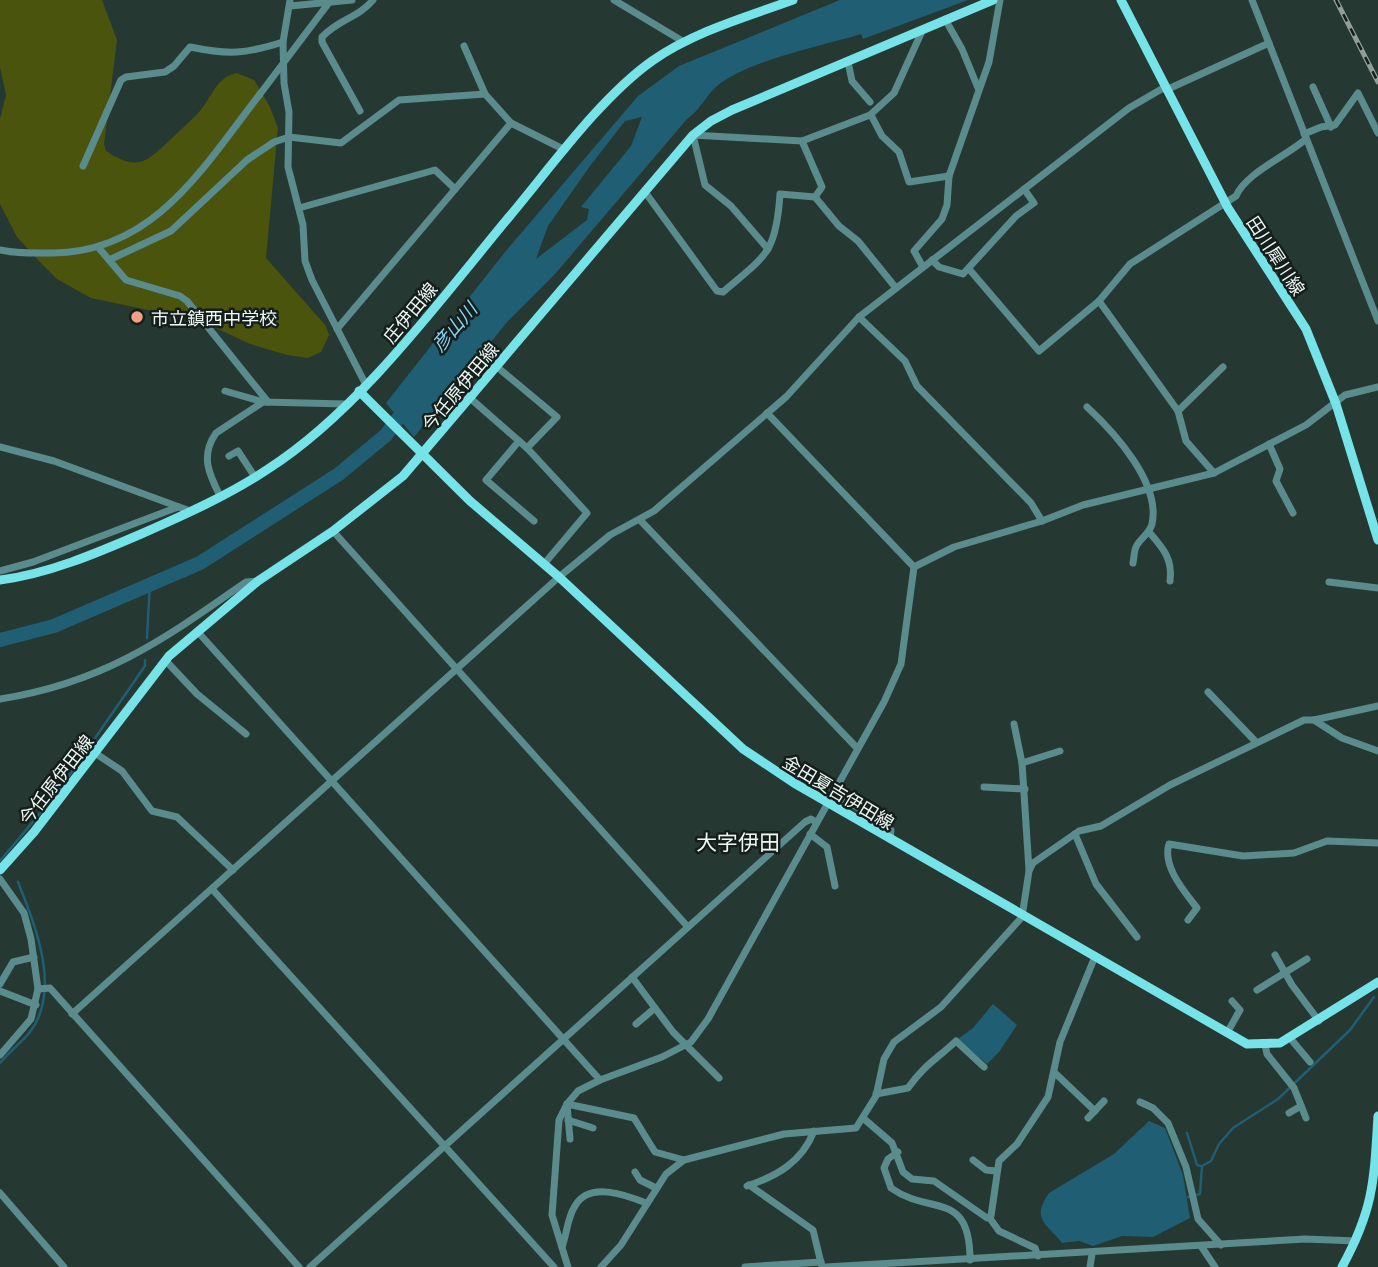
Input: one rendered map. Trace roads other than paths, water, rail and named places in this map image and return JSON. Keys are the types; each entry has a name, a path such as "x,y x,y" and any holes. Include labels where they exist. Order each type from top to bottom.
{"main road":[{"name":"庄伊田線","path":"0,578 29,575 110,547 220,496 255,477 302,444 363,391 565,150 619,90 650,62 684,42 793,0"},
{"name":"今任原伊田線","path":"0,870 166,661 197,631 258,581 388,490 424,453 693,135 732,110 993,0"},
{"name":"田川犀川線","path":"1121,0 1225,203 1306,330 1336,404 1378,540"},
{"name":"金田夏吉伊田線","path":"363,391 470,501 559,577 743,748 827,802 1094,959 1247,1044 1265,1045"},
{"path":"1265,1045 1290,1038 1378,982"},
{"path":"1342,1267 1356,1241 1372,1198 1378,1116"}],"street":[{"path":"0,250 15,254 66,253 99,247 147,226 175,201 331,0"},
{"path":"352,0 290,3 283,42 289,137 288,167 299,208 305,261 363,391"},
{"path":"360,111 322,42 336,22 358,15 373,0"},
{"path":"614,0 684,42"},
{"path":"923,267 915,255 915,248 942,219 950,192 949,176 989,62 1000,0"},
{"path":"1252,0 1378,321"},
{"path":"945,19 962,49 978,89"},
{"path":"768,249 731,206 705,185 693,135 802,141 871,115 894,93 923,29"},
{"path":"83,166 121,80 165,72 174,66 190,47 219,54 243,54 283,42"},
{"path":"72,1014 559,577 610,535 640,520 786,397 859,317 1129,108 1166,88 1269,43"},
{"path":"464,46 485,94 510,123 565,150"},
{"path":"848,62 852,81 870,102"},
{"path":"1313,87 1331,127"},
{"path":"1331,127 1358,93 1378,132"},
{"path":"108,260 171,232 247,160 274,142 289,137 341,143 399,100 485,94"},
{"path":"871,115 882,136 899,152 909,182 949,176"},
{"path":"337,329 510,123"},
{"path":"969,269 1039,351 1099,301 1130,264 1236,196 1242,183 1285,157 1305,137 1321,127 1331,127"},
{"path":"802,141 822,187 815,197"},
{"path":"299,208 435,170 455,189"},
{"path":"932,260 939,267 957,274 969,269 1016,216 1034,202 1024,189"},
{"path":"645,192 717,290 723,292 744,277 768,249 777,232 780,194 815,197 839,226 858,241 896,288"},
{"path":"99,247 126,280 180,296 187,301 266,402"},
{"path":"1099,301 1178,411 1186,441 1214,473"},
{"path":"859,317 905,361 916,386 1031,503 1042,521"},
{"path":"496,366 558,417 527,448"},
{"path":"1178,411 1223,367"},
{"path":"914,567 954,547 1042,521 1083,505 1214,473 1306,425 1345,396 1378,387"},
{"path":"225,391 266,402 345,404"},
{"path":"470,398 527,448 587,513 544,564"},
{"path":"220,496 207,470 211,440 216,433 266,402"},
{"path":"1087,407 1116,434 1128,450 1147,491 1153,515 1149,533 1136,547 1133,563"},
{"path":"767,413 914,567"},
{"path":"519,441 486,480 534,522"},
{"path":"1269,444 1280,470 1276,481 1293,513"},
{"path":"0,447 54,461 190,511"},
{"path":"229,456 238,451 255,477"},
{"path":"0,578 33,562 178,507"},
{"path":"640,520 856,747"},
{"path":"333,531 688,927"},
{"path":"1149,533 1164,548 1172,565 1170,581"},
{"path":"568,1267 552,1215 559,1120 578,1091 685,1045 708,1019 856,747 884,702 901,664 914,567"},
{"path":"0,699 44,692 114,667 165,638 246,582 258,581"},
{"path":"1329,582 1378,588"},
{"path":"197,631 600,1080"},
{"path":"166,661 197,694 246,734"},
{"path":"1208,692 1256,742"},
{"path":"1029,871 1033,863 1075,834 1101,826 1170,785 1256,742 1304,720 1378,706"},
{"path":"1314,720 1342,738 1378,751"},
{"path":"601,1267 621,1245 666,1174 684,1160 784,1134 848,1131 856,1128 876,1094 884,1059 894,1042 942,1007 1022,917 1029,871 1026,789 1014,724"},
{"path":"1022,763 1060,751"},
{"path":"95,753 122,771 152,811 177,817 233,870"},
{"path":"984,787 1026,789"},
{"path":"832,793 886,824 891,830 890,839"},
{"path":"310,1267 805,822 811,819 816,822"},
{"path":"810,834 828,847 835,886"},
{"path":"1075,834 1096,884 1137,937"},
{"path":"1188,920 1197,908 1178,882 1166,853 1169,844 1243,856 1294,853 1327,841 1378,843"},
{"path":"0,879 17,899 24,913 39,989 31,1019 0,1055"},
{"path":"212,889 554,1267"},
{"path":"1275,955 1319,1021"},
{"path":"0,984 13,962 34,957"},
{"path":"989,1217 999,1161 1017,1144 1048,1097 1060,1042 1094,959"},
{"path":"1257,990 1307,959"},
{"path":"632,976 685,1045 719,1079"},
{"path":"39,989 50,988 299,1267"},
{"path":"0,992 36,1005"},
{"path":"1227,1033 1240,1010 1232,1001"},
{"path":"636,1024 654,1008"},
{"path":"1290,1038 1310,1062"},
{"path":"876,1094 908,1088 923,1067 937,1059 956,1041 984,1067"},
{"path":"1265,1045 1267,1054 1292,1085 1306,1118"},
{"path":"1055,1073 1095,1111"},
{"path":"1088,1118 1104,1101"},
{"path":"1140,1102 1153,1108 1168,1123 1181,1153 1198,1219 1221,1245"},
{"path":"567,1104 570,1139"},
{"path":"567,1104 634,1118 655,1152 684,1160"},
{"path":"1289,1113 1301,1106"},
{"path":"863,1118 898,1153 903,1172 912,1179 934,1181 989,1217 999,1231 1035,1248 1038,1256"},
{"path":"568,1120 593,1128"},
{"path":"814,1131 808,1147 778,1175 748,1186 813,1230 823,1265"},
{"path":"898,1153 888,1159 884,1168 891,1188 957,1213 970,1236 970,1260"},
{"path":"973,1160 986,1170 996,1171"},
{"path":"635,1172 640,1180 656,1188"},
{"path":"562,1247 573,1209 582,1198 608,1192 646,1203"},
{"path":"0,1193 64,1267"},
{"path":"745,1267 1092,1254 1304,1239 1356,1241"},
{"path":"1201,1246 1215,1267"},
{"path":"1090,1267 1092,1254"}],"water":[{"path":"840,0 968,0 863,39 861,34 764,62 745,69 716,87 555,274 508,321 414,437 386,403 505,252 638,96 679,66","holes":["642,117 631,146 581,207 589,209 587,220 536,259 548,226 590,166 625,121"]},
{"path":"993,1004 1017,1025 999,1052 987,1064 958,1039 973,1028"},
{"path":"1149,1121 1165,1128 1183,1175 1190,1218 1153,1237 1122,1236 1093,1246 1079,1241 1062,1243 1041,1216 1049,1193 1114,1154"}],"waterway":[{"name":"彦山川","path":"0,640 54,626 200,563 339,474 386,435 408,405"},
{"path":"147,638 150,582"},
{"path":"0,861 57,793 145,666 145,660"},
{"path":"0,1063 30,1032 44,997 45,977 38,937 18,882"},
{"path":"1188,1197 1200,1194 1202,1166 1211,1161 1219,1144 1233,1128 1278,1099 1350,1030 1374,997"},
{"path":"1187,1133 1197,1165 1201,1166"}],"railway":[{"path":"1336,0 1378,82"}],"place":[{"name":"市立鎮西中学校","path":"137,317"}],"district":[{"name":"大字伊田","path":"738,841"}]}
